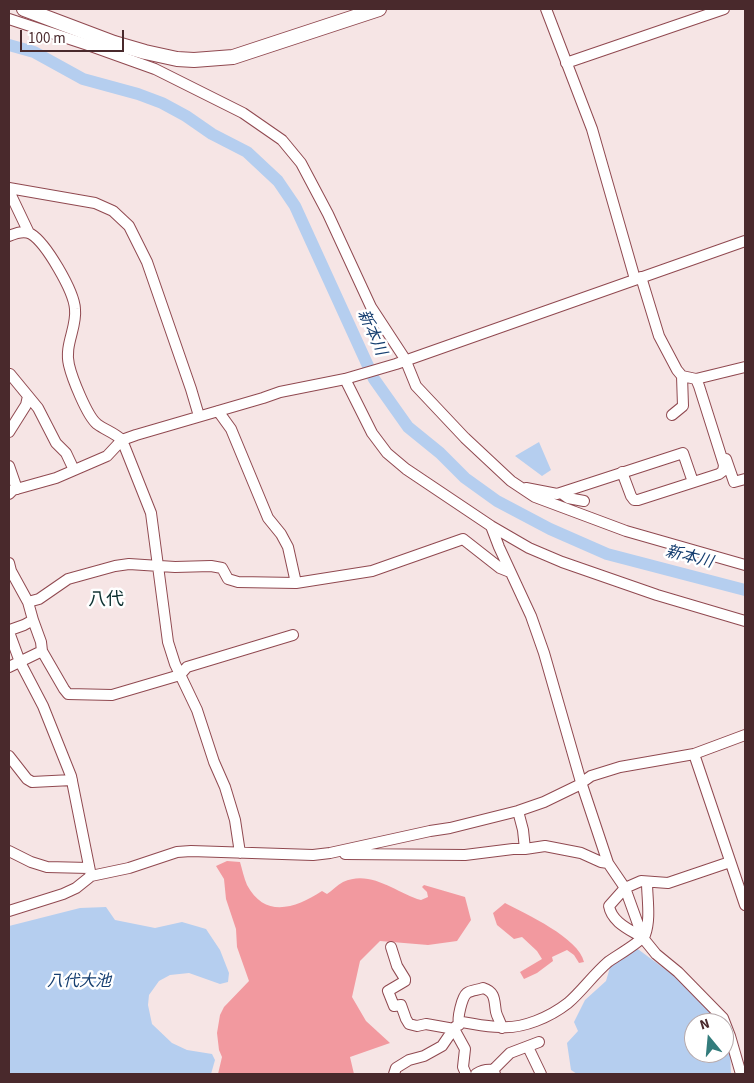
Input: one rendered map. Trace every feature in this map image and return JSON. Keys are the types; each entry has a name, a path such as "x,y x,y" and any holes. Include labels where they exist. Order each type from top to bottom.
{"main road":[{"path":"24,9 114,43 177,59 194,60 233,57 379,9"}],"street":[{"path":"546,9 592,129 638,278 660,336 676,370 682,376 696,380 745,367"},
{"path":"566,63 724,9"},
{"path":"9,19 88,45 155,70 243,113 282,140 301,163 325,208 371,307 400,362 416,386 441,414 488,460 521,487 535,497 626,531 745,566"},
{"path":"9,189 30,233 37,239 60,269 69,288 75,308 74,324 67,352 69,366 87,412 95,423 122,440 150,513 168,642 180,675 197,710 214,762 225,786 235,820 240,853"},
{"path":"9,189 95,203 113,211 129,226 147,262 199,416"},
{"path":"9,236 22,232 30,233"},
{"path":"9,466 13,492 56,478 107,456 122,440 280,392 348,379 745,241"},
{"path":"9,374 38,408 56,444 66,453 74,470"},
{"path":"672,415 683,406 682,376"},
{"path":"348,379 372,433 387,453 406,469 491,526 529,548 562,562 657,595 745,621"},
{"path":"622,472 630,496 634,500 638,500 713,476 723,471 724,465 696,380"},
{"path":"9,432 26,405 28,396"},
{"path":"218,411 231,429 268,518 281,534 288,547 296,583"},
{"path":"714,432 718,435 734,482 745,479"},
{"path":"521,487 549,494 561,493 683,453 693,482"},
{"path":"561,493 568,498 584,501"},
{"path":"491,526 531,616 541,644 581,782 608,863 625,888 643,938 656,954 678,972 723,1018 741,1074"},
{"path":"28,602 39,599 68,579 115,566 129,564 217,567 222,568 228,580 238,582 296,583 379,570 463,539 500,568 510,572"},
{"path":"9,563 11,571 28,602 41,642 42,651 68,694 112,695 180,675 187,667 293,635"},
{"path":"9,911 76,888 90,872 72,780 43,706 20,662 10,632 10,630 33,620"},
{"path":"9,667 42,651"},
{"path":"9,851 31,862 47,867 90,872 130,868 177,852 313,856 450,828 518,811 544,802 577,786 591,776 620,767 694,754 745,735"},
{"path":"694,754 745,905"},
{"path":"9,756 27,780 32,782 72,780"},
{"path":"518,811 525,849"},
{"path":"338,852 341,854 484,854 545,846 581,853 608,863"},
{"path":"643,938 625,927 610,912 609,906 625,888 641,881 668,882 730,862"},
{"path":"394,1074 396,1068 402,1064 433,1052 442,1046 462,1022 502,1028 526,1024 555,1012 568,1003 595,974 621,952 643,938 647,928 648,917 647,882"},
{"path":"391,947 396,966 405,979 405,981 388,991 394,1006 401,1005 410,1024 417,1026 426,1024 456,1027"},
{"path":"466,1074 463,1068 465,1049 456,1027 464,996 468,992 483,988 490,991 494,997 496,1011 502,1028"},
{"path":"476,1074 482,1070 494,1072 510,1053 539,1042"},
{"path":"528,1046 540,1074"}],"shaded area":[{"path":"227,861 240,862 247,885 254,896 263,903 272,906 292,906 322,891 327,894 343,882 363,878 373,880 421,900 428,897 427,892 422,887 424,885 465,897 471,920 457,941 428,945 380,941 360,961 352,997 366,1021 390,1043 350,1057 354,1074 218,1074 222,1057 219,1050 217,1033 220,1015 224,1007 249,981 237,947 236,929 226,899 224,879 216,866"},
{"path":"505,903 538,920 562,936 580,953 584,962 579,963 574,955 567,950 552,957 553,961 537,973 524,979 520,972 542,959 537,951 522,937 514,939 497,925 493,913"}],"water":[{"path":"539,442 551,470 542,476 515,456"},
{"name":"八代大池","path":"106,907 115,920 155,928 182,922 206,929 220,950 229,973 228,982 220,984 189,973 170,975 159,981 149,995 148,1005 152,1024 172,1043 187,1050 212,1054 215,1060 211,1074 9,1074 9,926 80,908"},
{"path":"635,947 696,992 714,1013 684,1013 684,1063 731,1063 731,1074 577,1074 571,1070 567,1043 578,1031 574,1022 585,1000 606,981 611,964"}],"waterway":[{"name":"新本川","path":"9,45 34,52 83,79 138,94 162,103 186,116 212,134 247,152 278,181 295,206 374,379 408,427 440,453 465,478 497,501 550,529 607,554 745,590"}],"district":[{"name":"八代","path":"106,601"}]}
